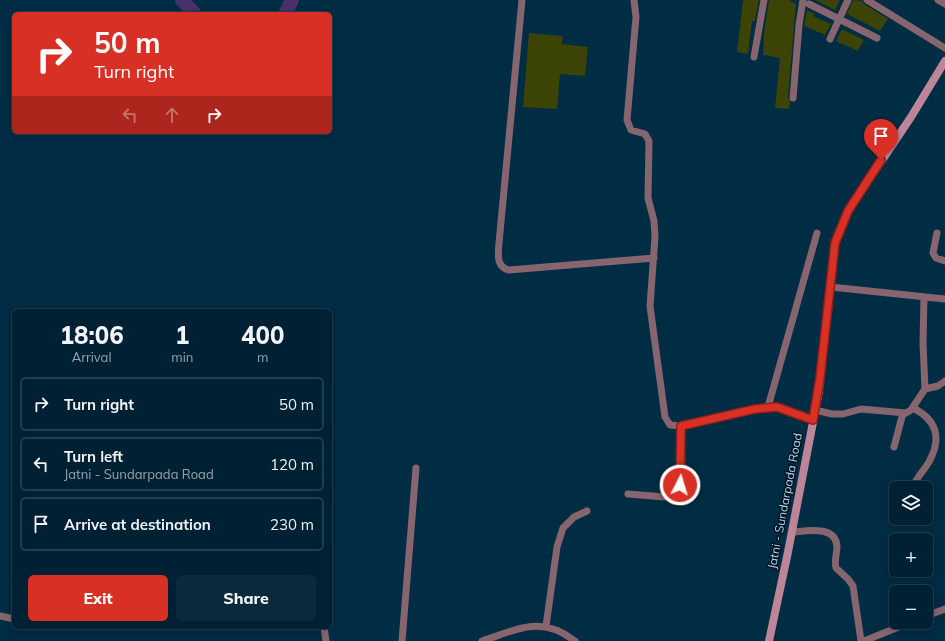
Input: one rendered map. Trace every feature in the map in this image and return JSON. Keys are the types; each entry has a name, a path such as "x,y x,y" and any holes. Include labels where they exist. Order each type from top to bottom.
{"main road":[{"name":"Jatni - Sundarpada Road","path":"769,641 792,532 815,410 831,287 835,243 848,211 911,117 945,62"}],"street":[{"path":"522,0 498,248 500,263 503,268 509,270 654,258"},
{"path":"634,0 636,17 627,120 631,130 645,134 648,138 648,198 655,230 651,311 663,406 668,422 674,426 681,426 768,407 783,408 813,420"},
{"path":"754,57 764,0"},
{"path":"830,39 848,0"},
{"path":"867,0 945,48"},
{"path":"938,0 945,4"},
{"path":"793,98 799,24 806,2 878,38"},
{"path":"768,407 817,233"},
{"path":"937,233 933,253 936,258 945,262"},
{"path":"831,287 945,299"},
{"path":"815,410 832,414 843,414 861,409 908,412 913,408 925,389 923,343 924,297"},
{"path":"925,389 938,386 945,381"},
{"path":"913,408 931,420 935,435 932,454 916,481"},
{"path":"894,447 903,412"},
{"path":"628,494 665,497 670,496 678,490 682,467 681,426"},
{"path":"402,641 416,468"},
{"path":"546,626 557,547 563,528 574,517 587,511"},
{"path":"792,532 825,531 834,536 837,545 836,568 853,586 862,641 893,629"},
{"path":"933,613 945,609"},
{"path":"0,616 12,618"},
{"path":"482,641 525,627 546,626 562,631 575,641"},
{"path":"324,629 326,641"}],"building":[{"path":"743,0 759,0 755,21 752,21 748,54 737,52"},
{"path":"769,0 789,0 796,4 788,97 790,102 789,109 775,108 780,58 763,55 764,33"},
{"path":"815,0 840,0 835,10"},
{"path":"853,0 862,1 864,4 888,19 880,31 847,14"},
{"path":"807,10 814,14 813,16 831,24 825,35 804,26"},
{"path":"842,29 864,40 858,51 836,41"},
{"path":"529,33 563,36 562,44 588,47 585,76 560,74 557,109 523,107"}],"waterway":[{"path":"182,0 193,12"},
{"path":"286,12 292,0"}],"route":[{"path":"680,485 682,467 681,426 768,407 783,408 813,420 819,391 831,287 832,256 835,243 848,211 881,160"}]}
